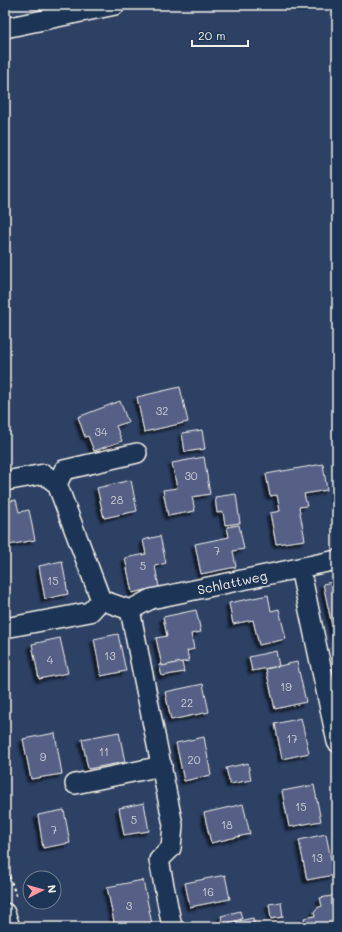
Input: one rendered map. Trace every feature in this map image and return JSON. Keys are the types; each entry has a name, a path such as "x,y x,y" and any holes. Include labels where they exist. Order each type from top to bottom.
{"street":[{"path":"5,28 115,5"},
{"path":"57,484 64,470 137,453"},
{"path":"5,481 44,474 57,484 102,600 130,610 173,825 171,848 159,860 172,927"},
{"name":"Schlattweg","path":"130,610 151,599 337,560"},
{"path":"300,568 337,742"},
{"path":"5,628 90,612 102,600"},
{"path":"75,784 162,766"},
{"path":"5,913 10,927"}],"path":[{"path":"5,865 18,899"}],"building":[{"path":"180,387 188,422 144,432 137,397"},
{"path":"120,401 128,422 116,426 122,441 94,451 88,436 85,437 78,417"},
{"path":"202,430 205,449 185,452 182,433"},
{"path":"204,457 210,494 192,497 195,511 168,516 163,490 177,488 172,463"},
{"path":"323,464 327,490 304,494 307,506 299,507 305,540 276,544 270,513 280,511 277,495 270,496 266,474"},
{"path":"131,480 137,511 104,518 97,488"},
{"path":"236,494 240,523 225,525 223,512 217,513 215,497"},
{"path":"16,500 19,512 29,510 35,540 9,545 5,525 5,502"},
{"path":"239,525 244,549 233,551 236,567 201,574 195,544 229,537 227,527"},
{"path":"160,536 166,563 155,566 159,587 132,593 125,558 146,554 143,540"},
{"path":"62,561 68,594 45,599 39,566"},
{"path":"337,581 337,644 336,644 323,584"},
{"path":"268,595 271,611 279,609 286,639 259,645 253,620 233,624 229,603"},
{"path":"196,610 201,632 191,634 194,649 187,651 189,661 162,666 156,638 167,636 163,617"},
{"path":"118,634 126,671 101,676 94,639"},
{"path":"60,638 68,673 39,679 32,644"},
{"path":"276,651 279,666 252,671 249,657"},
{"path":"182,662 184,672 162,676 159,665 162,664 162,666"},
{"path":"297,662 306,702 275,709 266,669"},
{"path":"203,684 209,712 171,720 165,692"},
{"path":"301,718 309,753 282,759 275,724"},
{"path":"119,732 125,762 88,769 82,739"},
{"path":"55,733 62,774 31,779 23,739"},
{"path":"204,737 211,775 184,781 176,743"},
{"path":"248,763 251,780 230,784 226,768"},
{"path":"314,785 321,821 289,827 282,791"},
{"path":"144,803 149,831 124,835 119,808"},
{"path":"243,804 250,834 211,843 204,813"},
{"path":"64,810 70,843 43,848 38,815"},
{"path":"326,834 334,875 307,880 299,840"},
{"path":"225,875 230,899 190,907 185,883"},
{"path":"143,880 152,924 141,926 142,927 115,927 107,887"},
{"path":"337,895 337,927 306,927 304,918 315,916 314,912 317,908 322,906 320,898"},
{"path":"281,902 283,917 271,919 269,904"},
{"path":"240,911 242,919 223,924 221,916"},
{"path":"253,918 255,927 215,927 215,926"}]}
